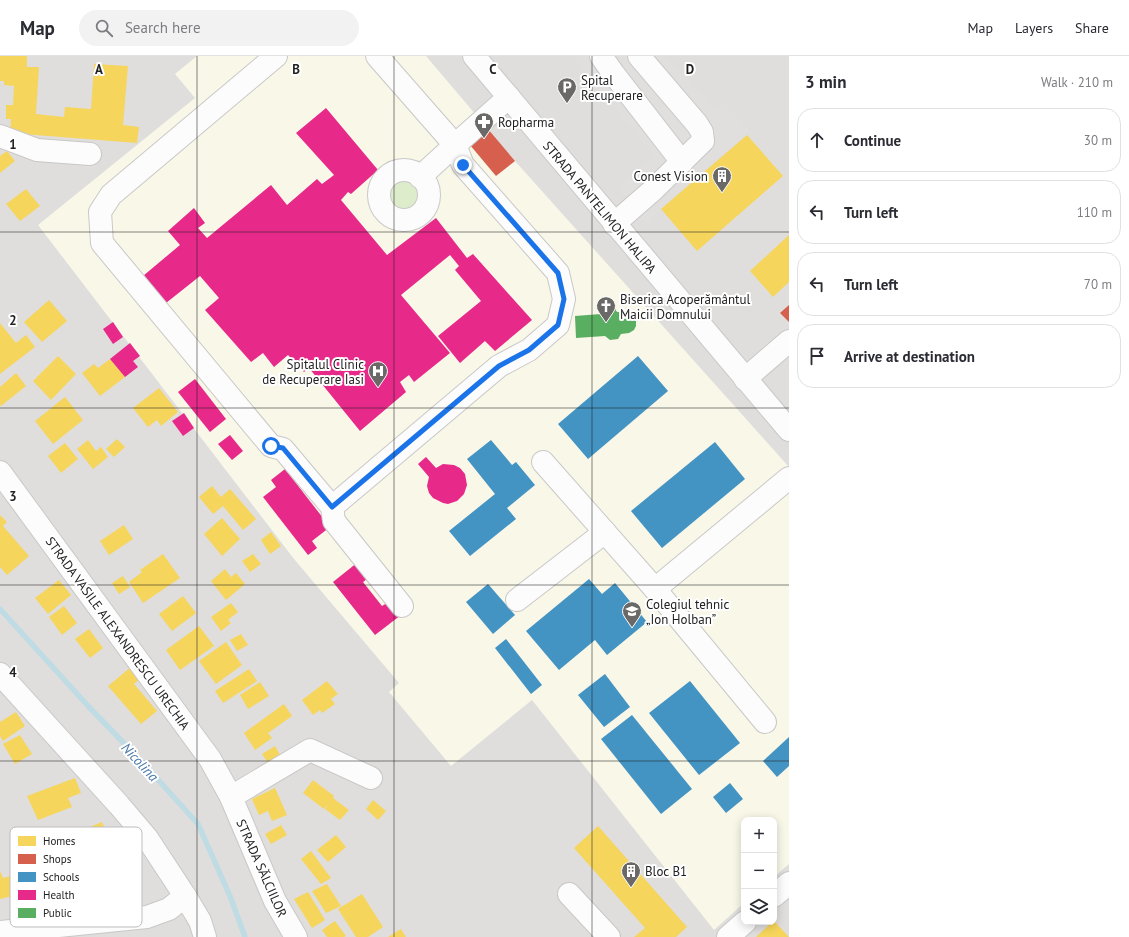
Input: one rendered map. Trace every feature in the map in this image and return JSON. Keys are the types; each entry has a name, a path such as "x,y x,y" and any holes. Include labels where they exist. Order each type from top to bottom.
{"street":[{"path":"276,56 111,195 100,212 102,243 271,446 283,448 332,507 334,521 402,606"},
{"path":"332,507 499,366 529,350 558,325 564,299 558,273 463,165 454,145 376,56"},
{"name":"STRADA PANTELIMON HALIPA","path":"474,56 789,430"},
{"path":"601,56 682,162"},
{"path":"614,224 653,190 703,141 702,132 697,124 639,56"},
{"path":"420,177 509,97"},
{"path":"0,136 37,150 90,154"},
{"path":"745,379 789,341"},
{"path":"543,462 655,590 765,722"},
{"name":"STRADA VASILE ALEXANDRESCU URECHIA","path":"0,472 210,759 231,798"},
{"path":"655,590 789,478"},
{"path":"517,600 605,532"},
{"path":"0,674 137,827"},
{"path":"231,798 310,750 370,778"},
{"name":"STRADA SĂLCIILOR","path":"231,798 275,901 296,937"},
{"path":"142,832 185,896 200,922 205,937"},
{"path":"777,893 789,883"},
{"path":"569,894 609,937"},
{"path":"142,918 169,909 185,896"},
{"path":"728,937 742,925"},
{"path":"0,932 49,927"}],"shaded area":[{"path":"0,56 789,56 789,937 0,937"},
{"name":"Spitalul Clinic de Recuperare Iasi","path":"197,56 426,56 515,161 789,467 789,864 777,874 777,817 741,817 741,906 714,930 532,700 451,766 389,692 399,683 294,559 38,225 195,98 175,74"},
{"path":"576,56 666,56 714,108 723,101 750,131 661,209 647,224 616,187 654,156 573,58"}],"green space":[{"path":"401,177 407,177 411,178 418,184 421,194 420,201 414,208 407,211 401,211 397,210 390,204 387,197 387,191 388,187 394,180"}],"building: Homes":[{"path":"0,56 27,56 27,67 39,67 36,114 64,117 65,107 91,109 94,64 128,66 123,125 139,127 137,143 10,133 11,119 6,119 6,105 13,105 14,86 4,85 4,81 0,81"},
{"name":"Conest Vision","path":"747,135 783,176 697,251 661,209"},
{"path":"7,151 15,161 0,173 0,156"},
{"path":"26,189 40,206 20,221 6,204"},
{"path":"789,235 789,282 773,297 750,271"},
{"path":"49,300 67,321 42,342 24,322"},
{"path":"0,323 16,343 26,335 35,347 0,374"},
{"path":"58,356 76,374 51,400 33,381"},
{"path":"110,359 125,377 100,396 82,373 94,364 98,368"},
{"path":"16,373 26,386 1,406 0,387"},
{"path":"159,388 178,412 161,426 157,420 148,427 133,408"},
{"path":"65,397 83,420 53,444 35,421"},
{"path":"117,439 125,447 114,457 106,449"},
{"path":"88,440 96,451 101,447 108,457 93,469 77,449"},
{"path":"65,443 78,459 61,473 48,456"},
{"path":"212,486 221,497 230,489 256,519 243,530 223,506 213,514 199,497"},
{"path":"0,515 7,522 3,526 29,556 7,575 0,567"},
{"path":"222,518 240,539 222,556 204,534"},
{"path":"124,525 133,539 109,555 100,541"},
{"path":"271,532 281,546 270,554 261,540"},
{"path":"163,554 180,578 143,603 129,582 142,572 140,570"},
{"path":"253,554 261,564 250,572 242,561"},
{"path":"225,569 231,577 236,573 245,584 226,600 211,581"},
{"path":"123,576 130,587 119,594 112,583"},
{"path":"59,580 71,595 48,614 35,598"},
{"path":"183,596 196,613 172,631 159,614"},
{"path":"231,603 238,612 228,620 231,623 221,631 211,617"},
{"path":"64,606 77,623 62,635 49,617"},
{"path":"199,626 214,646 180,670 166,650"},
{"path":"89,629 103,648 90,658 75,639"},
{"path":"241,634 248,645 237,651 230,640"},
{"path":"226,642 242,665 216,684 199,661"},
{"path":"131,667 141,678 134,684 157,711 141,724 108,686"},
{"path":"249,669 257,681 223,703 215,691"},
{"path":"327,681 338,694 331,699 335,704 322,713 320,710 313,715 302,700"},
{"path":"260,682 269,696 248,709 240,695"},
{"path":"284,704 292,716 268,733 272,738 255,750 244,733"},
{"path":"16,712 25,726 3,741 0,736 0,722"},
{"path":"20,735 32,754 15,764 3,744"},
{"path":"275,746 280,755 268,763 262,754"},
{"path":"75,778 81,793 68,798 72,807 38,820 27,796"},
{"path":"313,780 349,810 340,820 325,809 329,804 324,809 303,793"},
{"path":"275,788 287,815 272,821 268,811 259,815 252,799"},
{"path":"373,800 386,811 378,820 366,809"},
{"path":"102,822 104,827 90,827"},
{"path":"281,825 287,835 271,844 265,834"},
{"name":"Bloc B1","path":"598,826 687,927 676,937 634,937 645,928 574,848"},
{"path":"336,835 346,847 328,862 317,850"},
{"path":"311,851 331,878 321,884 301,859"},
{"path":"0,871 3,878 10,876 10,897 0,899"},
{"path":"327,884 341,906 326,913 312,891"},
{"path":"308,892 325,920 312,928 294,899"},
{"path":"362,894 383,927 368,937 356,937 338,909"},
{"path":"335,921 346,936 327,937 322,930"},
{"path":"777,924 789,937 756,937 769,925"},
{"path":"401,929 406,937 388,937"}],"building: Shops":[{"path":"488,129 515,161 496,176 470,145"},
{"path":"789,305 789,322 780,313"}],"building: Schools":[{"path":"638,356 668,391 588,459 558,424"},
{"path":"491,440 512,465 516,462 535,485 507,508 516,519 470,556 449,531 495,494 467,459"},
{"path":"715,442 745,479 662,548 631,511"},
{"path":"589,579 602,594 615,583 647,622 607,655 595,640 559,670 526,631"},
{"path":"488,584 515,615 493,634 466,602"},
{"path":"506,639 542,685 531,694 495,648"},
{"path":"605,674 630,707 604,727 578,695"},
{"path":"690,681 740,743 699,775 649,713"},
{"path":"632,715 692,789 661,814 601,739"},
{"path":"789,737 789,766 777,777 763,761"},
{"path":"730,783 743,799 726,813 713,797"}],"building: Health":[{"path":"326,108 378,170 351,194 348,192 341,200 387,255 436,218 467,258 473,254 532,320 495,351 485,341 460,363 438,336 481,301 455,270 459,266 450,255 401,295 450,353 414,382 409,375 400,382 406,392 360,431 309,368 304,372 288,355 274,367 263,353 251,362 205,310 219,298 200,276 166,303 143,276 180,245 168,231 194,208 205,223 198,228 207,238 271,185 287,205 317,179 322,184 334,175 296,133"},
{"path":"113,322 123,337 113,344 103,329"},
{"path":"130,343 140,356 133,361 138,367 125,377 110,359"},
{"path":"195,379 226,419 210,432 178,392"},
{"path":"184,413 194,428 183,436 172,421"},
{"path":"230,435 243,451 232,460 218,444"},
{"path":"426,457 436,468 443,464 454,465 460,468 465,474 467,485 464,494 457,501 448,504 443,503 433,498 429,493 427,486 429,477 418,464"},
{"path":"285,469 330,527 312,541 317,548 308,555 263,497 276,487 271,480"},
{"path":"358,562 370,577 363,582 382,606 390,601 401,615 375,635 333,582"}],"building: Public":[{"name":"Biserica Acoperământul Maicii Domnului","path":"614,307 617,312 632,314 636,319 636,326 634,330 629,333 621,334 618,339 610,340 605,336 576,338 575,316 601,314 604,308"}],"waterway":[{"name":"Nicolina","path":"0,609 198,824 230,896 245,937"}],"place":[{"name":"Spital Recuperare","path":"567,104"},
{"name":"Ropharma","path":"484,139"},
{"name":"Conest Vision","path":"722,193"},
{"name":"Biserica Acoperământul Maicii Domnului","path":"606,323"},
{"name":"Spitalul Clinic de Recuperare Iasi","path":"378,388"},
{"name":"Colegiul tehnic „Ion Holban”","path":"632,628"},
{"name":"Bloc B1","path":"631,888"}],"route":[{"path":"271,446 283,448 332,507 499,366 529,350 558,325 564,299 558,273 463,165"}]}
